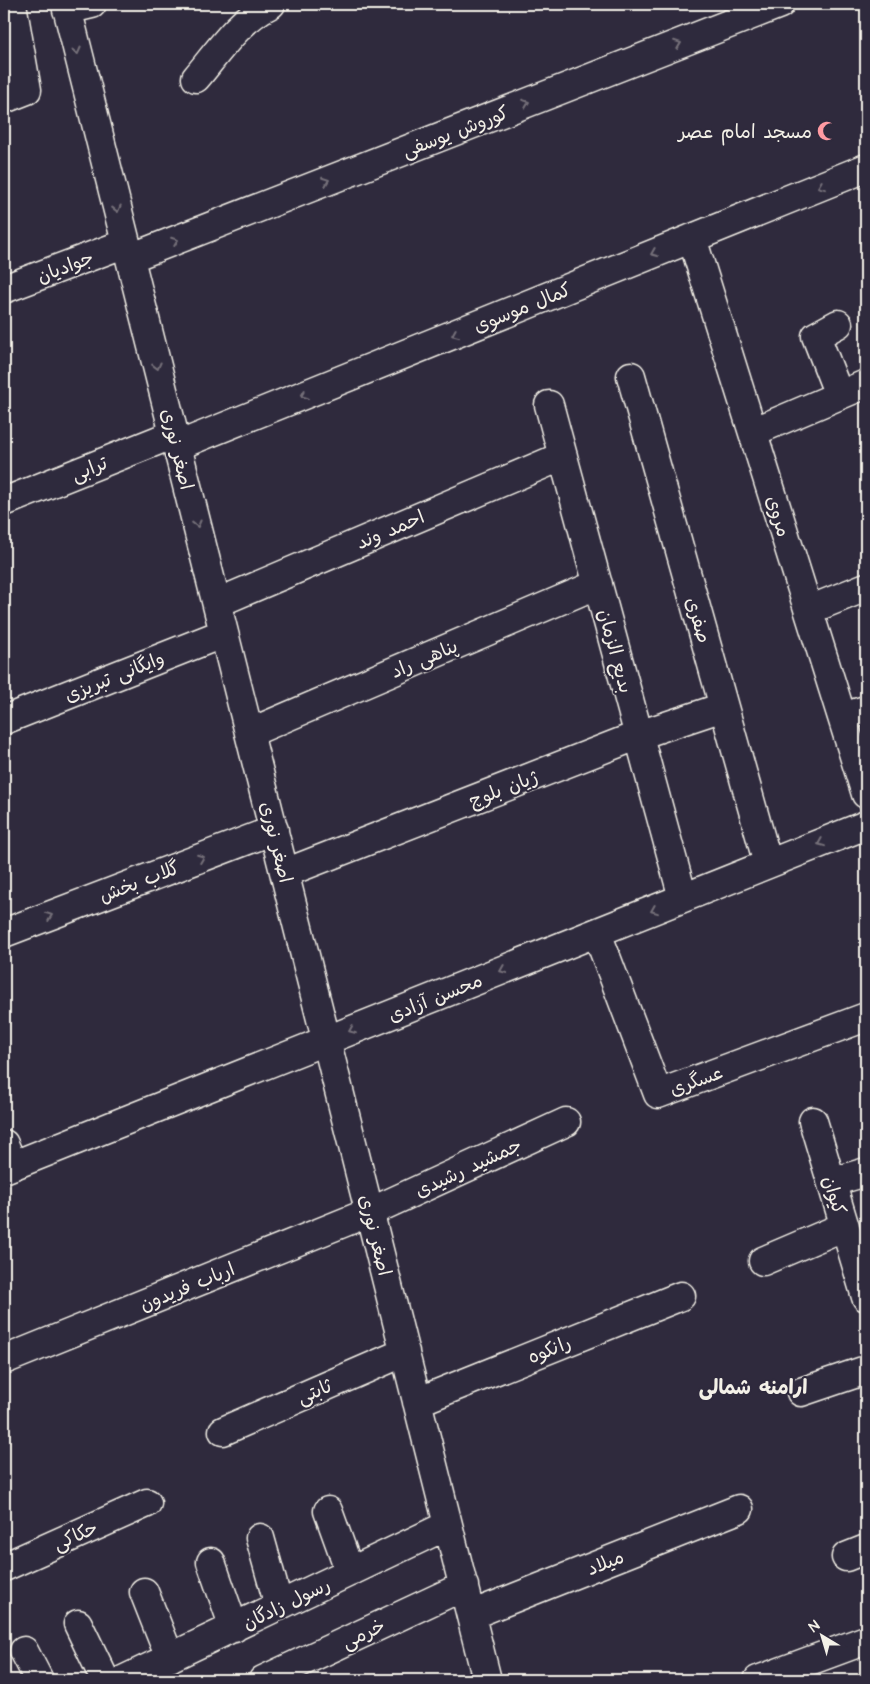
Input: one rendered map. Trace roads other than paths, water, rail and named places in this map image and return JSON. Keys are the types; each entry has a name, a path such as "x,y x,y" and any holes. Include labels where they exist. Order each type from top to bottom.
{"street":[{"path":"4,99 27,90 12,4"},
{"path":"196,78 248,18 271,4"},
{"name":"کوروش یوسفی","path":"128,251 780,4"},
{"name":"اصغر نوری","path":"75,6 128,251 488,1680"},
{"name":"کمال موسوی","path":"176,440 866,168"},
{"name":"مروی","path":"692,238 809,610 854,713 866,794"},
{"name":"جوادیان","path":"4,289 128,251"},
{"path":"838,324 816,336 839,395"},
{"name":"صفری","path":"630,376 768,864"},
{"path":"753,432 866,384"},
{"name":"بدیع الزمان","path":"549,405 683,898"},
{"name":"ترابی","path":"4,502 176,440"},
{"name":"احمد وند","path":"216,602 563,456"},
{"name":"پناهی راد","path":"249,733 598,584"},
{"path":"809,610 866,587"},
{"name":"وایگانی تبریزی","path":"4,720 224,633"},
{"name":"ژیان بلوچ","path":"285,874 639,735 723,707"},
{"name":"محسن آزادی","path":"7,1159 327,1040 866,825"},
{"name":"گلاب بخش","path":"4,933 274,830"},
{"name":"عسگری","path":"597,933 658,1094 866,1017"},
{"name":"کیوان","path":"813,1121 866,1297"},
{"name":"جمشید رشیدی","path":"370,1212 566,1122"},
{"path":"832,1182 866,1172"},
{"name":"ارباب فریدون","path":"4,1360 370,1212"},
{"path":"764,1261 845,1226"},
{"name":"رانکوه","path":"418,1402 681,1296"},
{"name":"ثابتی","path":"223,1431 405,1352"},
{"path":"801,1392 866,1370"},
{"name":"حکاکی","path":"4,1567 147,1503"},
{"name":"میلاد","path":"471,1615 739,1509"},
{"path":"328,1511 350,1572"},
{"name":"رسول زادگان","path":"123,1680 448,1525"},
{"path":"260,1538 279,1606"},
{"path":"211,1562 234,1628"},
{"name":"خرمی","path":"263,1680 464,1586"},
{"path":"144,1592 170,1658"},
{"path":"78,1624 105,1680"},
{"path":"758,1680 863,1649"},
{"path":"24,1652 39,1680"}],"place":[{"name":"مسجد امام عصر","path":"827,131"}],"district":[{"name":"ارامنه شمالی","path":"753,1387"}]}
